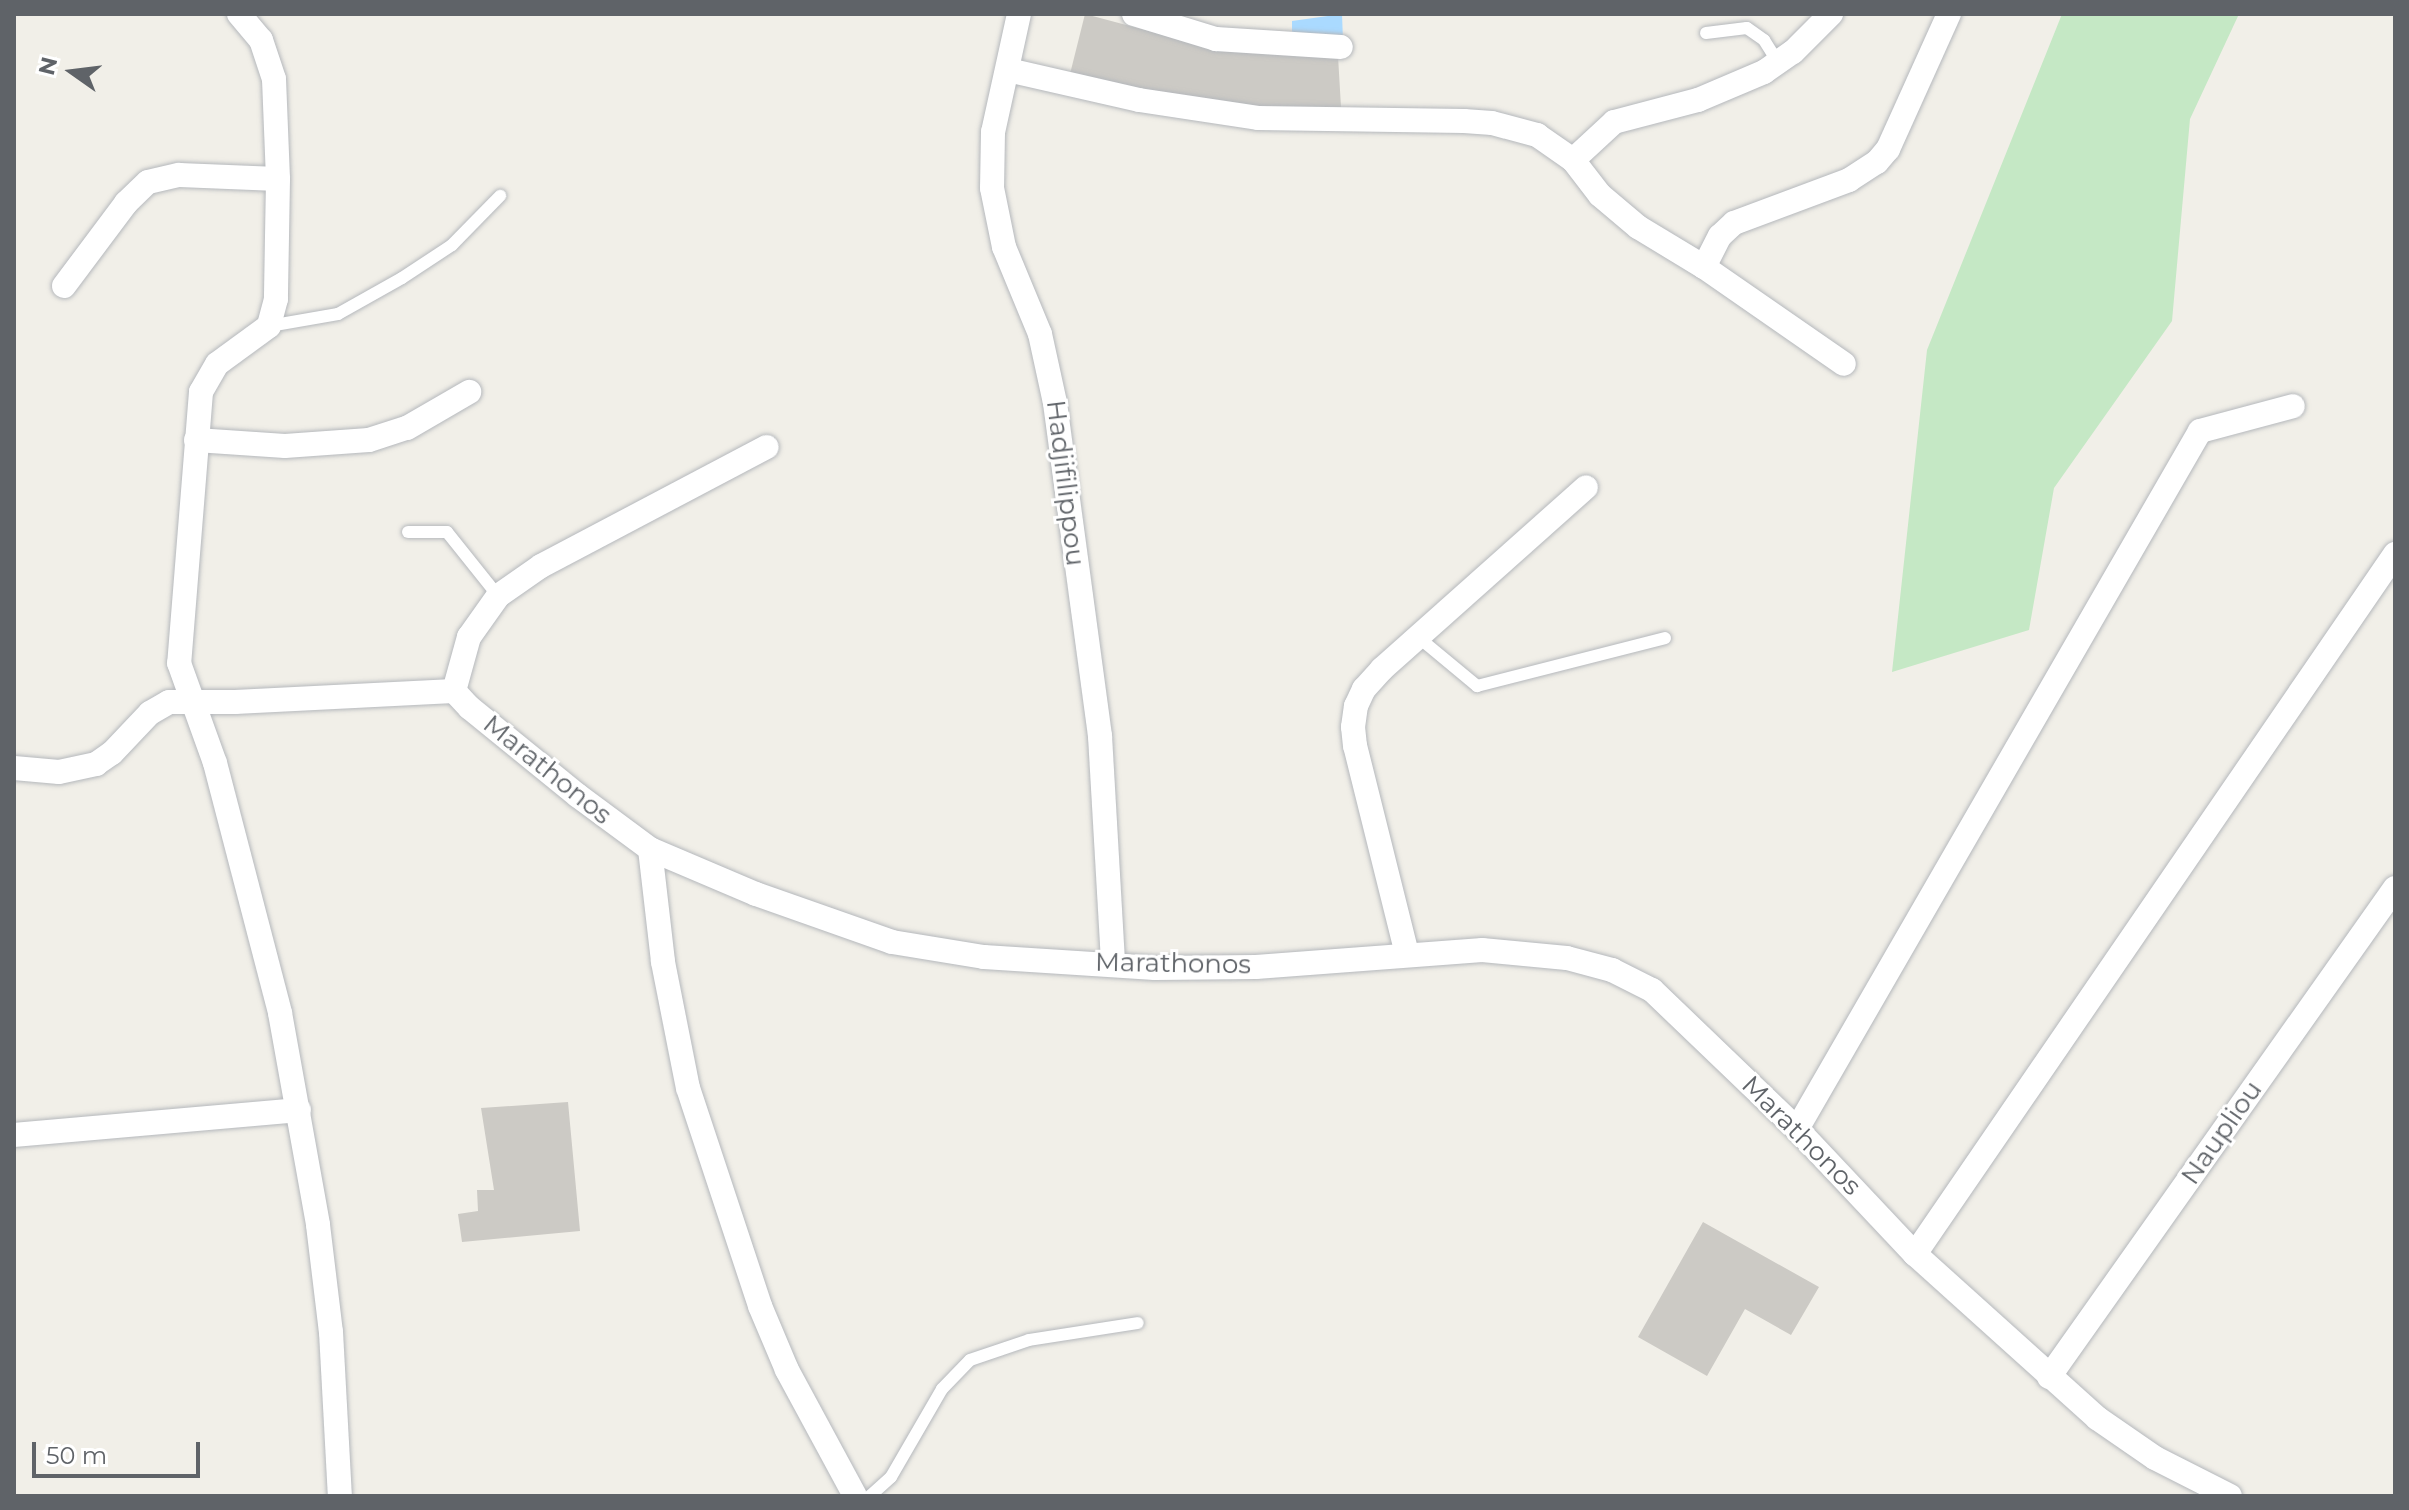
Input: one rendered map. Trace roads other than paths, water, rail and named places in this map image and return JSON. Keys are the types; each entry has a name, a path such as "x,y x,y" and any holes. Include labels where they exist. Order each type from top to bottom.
{"street":[{"path":"239,14 261,40 271,68 278,179 276,299 269,326 210,373 201,392 179,663 215,763 280,1013 299,1110 331,1332 340,1496"},
{"name":"Hadjifilippou","path":"1019,14 993,132 992,188 1004,247 1040,334 1055,403 1100,736 1113,964"},
{"path":"1134,14 1216,39 1341,47"},
{"path":"1573,160 1614,122 1738,85 1778,62 1831,14"},
{"path":"1704,267 1720,236 1734,223 1849,180 1877,162 1888,149 1949,14"},
{"path":"1008,70 1139,100 1258,118 1492,123 1537,135 1573,160 1617,211 1844,364"},
{"path":"64,286 126,203 148,182 179,175 278,179"},
{"path":"196,440 285,446 369,440 407,428 469,392"},
{"path":"1797,1129 2200,431 2293,406"},
{"path":"14,768 59,772 96,764 161,705 454,691 469,637 498,596 541,566 767,447"},
{"path":"1407,954 1353,727 1364,689 1586,487"},
{"path":"1915,1254 2395,554"},
{"name":"Marathonos","path":"454,691 479,716 650,849 756,894 892,942 984,957 1198,969 1482,950 1522,952 1590,963 1635,979 1652,990 1797,1129 1915,1254 2049,1377 2097,1418 2155,1458 2230,1496"},
{"path":"650,849 663,962 688,1088 760,1306 787,1370 855,1496"},
{"name":"Naupliou","path":"2049,1377 2395,888"},
{"path":"14,1135 299,1110"}],"lane":[{"path":"1706,33 1747,28 1764,40 1778,62"},
{"path":"269,326 338,314 402,278 452,245 500,196"},
{"path":"408,532 447,532 498,596"},
{"path":"1418,637 1477,686 1665,638"},
{"path":"870,1496 891,1477 942,1389 970,1360 1029,1340 1138,1323"}],"water":[{"path":"1342,14 1343,41 1292,35 1292,21"}]}
